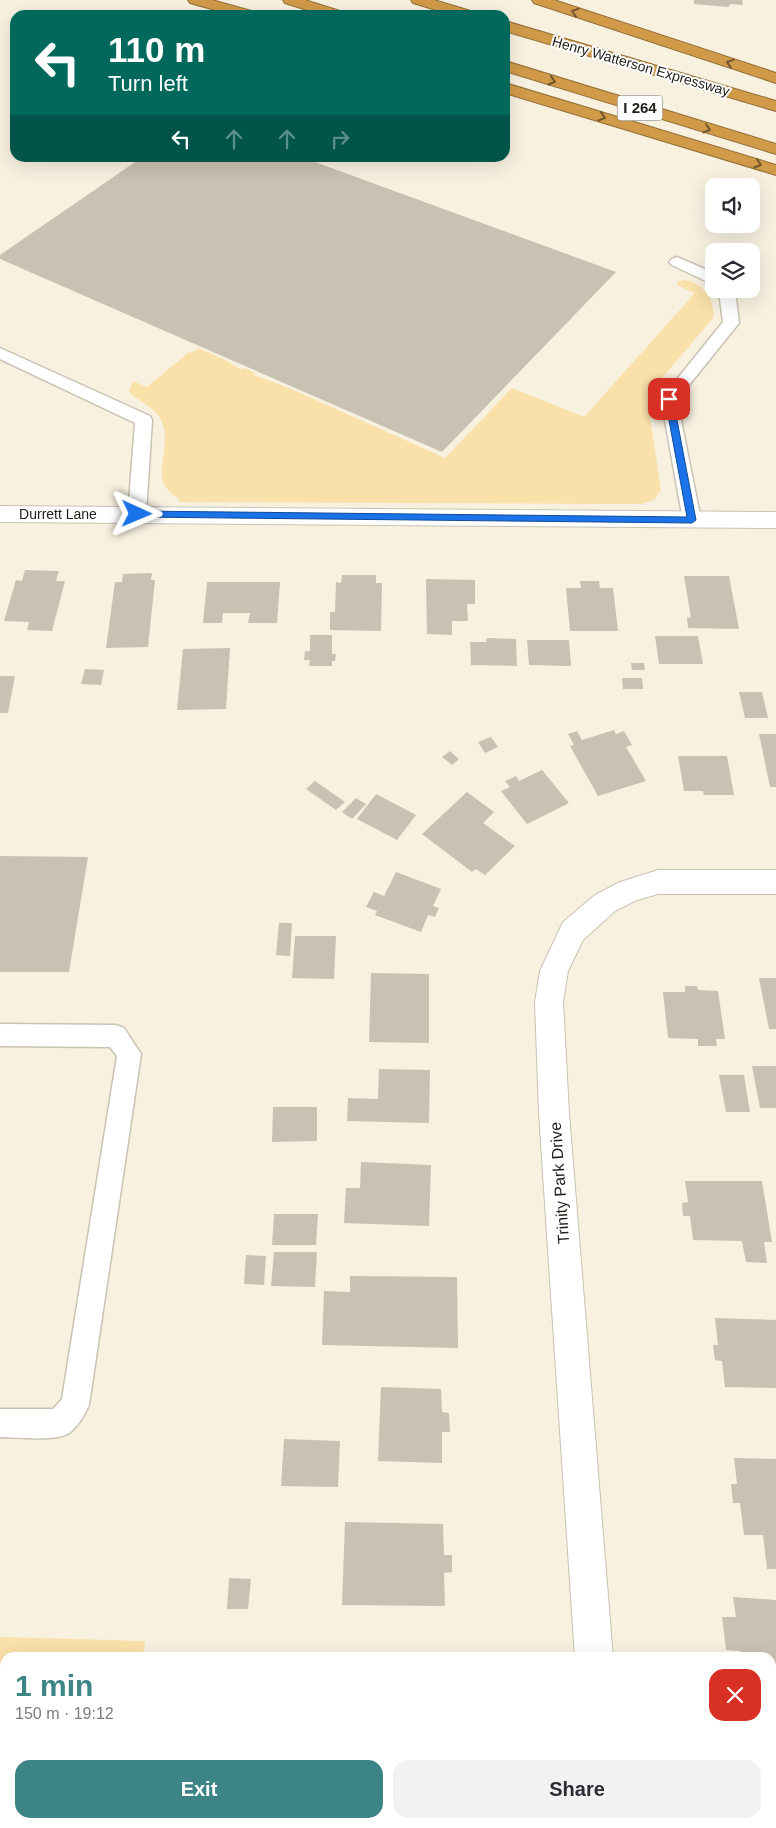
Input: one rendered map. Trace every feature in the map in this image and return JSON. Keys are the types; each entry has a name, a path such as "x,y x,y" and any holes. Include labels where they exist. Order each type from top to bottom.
{"highway":[{"path":"195,0 232,10"},
{"path":"290,0 322,10"},
{"path":"418,0 452,10"},
{"path":"539,0 776,78"},
{"name":"Henry Watterson Expressway","path":"510,27 776,106"},
{"name":"I 264","path":"510,68 776,149"},
{"path":"510,90 776,170"}],"street":[{"name":"Durrett Lane","path":"0,514 776,520"},
{"name":"Trinity Park Drive","path":"594,1652 554,1113 549,1002 554,971 573,931 605,902 630,890 658,882 776,882"}],"lane":[{"path":"677,262 705,274"},
{"path":"692,520 669,399 731,323 728,298"},
{"path":"0,353 144,420 137,514"},
{"path":"0,1035 116,1036 128,1054 75,1405 60,1423 0,1423"}],"shaded area":[{"path":"678,281 691,281 702,288 705,292 705,298 710,299 713,318 653,389 648,404 661,490 654,500 642,504 180,502 163,482 162,463 165,442 161,420 152,409 129,391 133,381 147,387 189,352 192,353 198,348 241,369 244,368 255,373 254,375 296,391 445,458 512,388 584,417 695,293 677,285"},
{"path":"0,1637 145,1641 144,1652 0,1652"}],"building":[{"path":"694,0 742,0 743,5 731,4 728,7 694,4"},
{"path":"135,162 315,162 616,272 442,452 0,259 0,255"},
{"path":"25,570 59,571 56,581 65,581 52,631 27,630 29,622 4,621 16,580 22,581"},
{"path":"152,573 151,580 155,580 148,647 106,648 115,582 122,582 123,574"},
{"path":"342,575 376,575 376,583 382,583 381,631 330,630 330,612 335,612 336,582 341,583"},
{"path":"684,576 729,576 739,629 688,628 687,617 691,618"},
{"path":"426,579 475,580 475,604 467,604 468,621 452,621 452,635 427,634"},
{"path":"580,581 599,581 600,588 613,588 618,631 570,631 566,588 581,588"},
{"path":"207,582 280,582 277,623 248,623 250,613 223,613 222,623 203,623"},
{"path":"310,635 332,635 332,654 336,654 335,661 332,661 332,666 309,666 310,660 304,660 305,651 310,651"},
{"path":"655,636 698,636 703,664 659,664"},
{"path":"487,638 516,639 517,666 471,665 470,642 486,642"},
{"path":"527,640 569,640 571,666 529,665"},
{"path":"230,648 226,709 177,710 183,649"},
{"path":"631,663 644,663 645,670 632,670"},
{"path":"85,669 104,670 101,685 81,684"},
{"path":"0,676 15,676 8,713 0,713"},
{"path":"622,678 642,678 643,689 623,689"},
{"path":"739,692 762,692 768,718 745,718"},
{"path":"614,730 616,734 624,731 632,745 626,747 646,781 598,796 570,746 574,745 568,734 577,731 582,740"},
{"path":"759,734 776,734 776,787 770,787"},
{"path":"491,737 498,747 485,753 478,742"},
{"path":"450,751 459,759 452,765 442,757"},
{"path":"678,756 727,756 734,795 704,795 703,791 684,791"},
{"path":"542,770 569,803 527,824 501,791 510,787 505,781 516,776 519,781"},
{"path":"315,781 345,802 336,810 306,789"},
{"path":"467,792 494,812 483,823 515,846 485,875 476,869 472,872 422,834"},
{"path":"376,794 416,815 397,840 357,819"},
{"path":"356,798 366,804 352,819 342,812"},
{"path":"0,856 88,857 69,972 0,972"},
{"path":"396,872 441,889 433,906 439,908 435,917 428,915 421,932 375,915 377,911 366,907 374,892 384,896"},
{"path":"279,923 292,923 290,956 276,955"},
{"path":"295,936 336,936 334,979 292,978"},
{"path":"371,973 429,974 429,1043 369,1042"},
{"path":"759,978 776,978 776,1029 769,1029"},
{"path":"685,986 697,986 698,990 718,991 725,1039 716,1039 717,1046 698,1046 698,1039 668,1038 663,992 685,992"},
{"path":"752,1066 776,1066 776,1108 760,1108"},
{"path":"379,1069 430,1070 429,1123 347,1121 348,1098 378,1099"},
{"path":"719,1075 744,1075 750,1112 726,1112"},
{"path":"273,1107 317,1107 317,1141 272,1142"},
{"path":"361,1162 431,1165 429,1226 344,1223 346,1188 360,1188"},
{"path":"685,1181 762,1181 772,1242 764,1242 767,1263 746,1262 742,1241 693,1240 690,1216 683,1216 682,1203 688,1202"},
{"path":"274,1214 318,1214 316,1245 272,1245"},
{"path":"274,1252 317,1252 315,1287 271,1286"},
{"path":"246,1255 266,1256 264,1285 244,1284"},
{"path":"350,1276 457,1277 458,1348 322,1345 324,1291 350,1292"},
{"path":"715,1318 776,1320 776,1388 725,1387 722,1361 715,1360 713,1345 718,1345"},
{"path":"381,1387 441,1389 442,1412 449,1413 450,1432 442,1432 442,1463 378,1461"},
{"path":"284,1439 340,1441 338,1487 281,1486"},
{"path":"734,1458 776,1459 776,1569 767,1569 763,1535 744,1535 740,1503 733,1503 731,1484 737,1484"},
{"path":"345,1522 443,1524 444,1555 452,1555 452,1572 444,1573 445,1606 342,1605"},
{"path":"229,1578 251,1579 248,1609 227,1609"},
{"path":"733,1597 776,1600 776,1652 726,1650 722,1617 736,1617"}],"route":[{"path":"137,514 692,520 669,399"}]}
